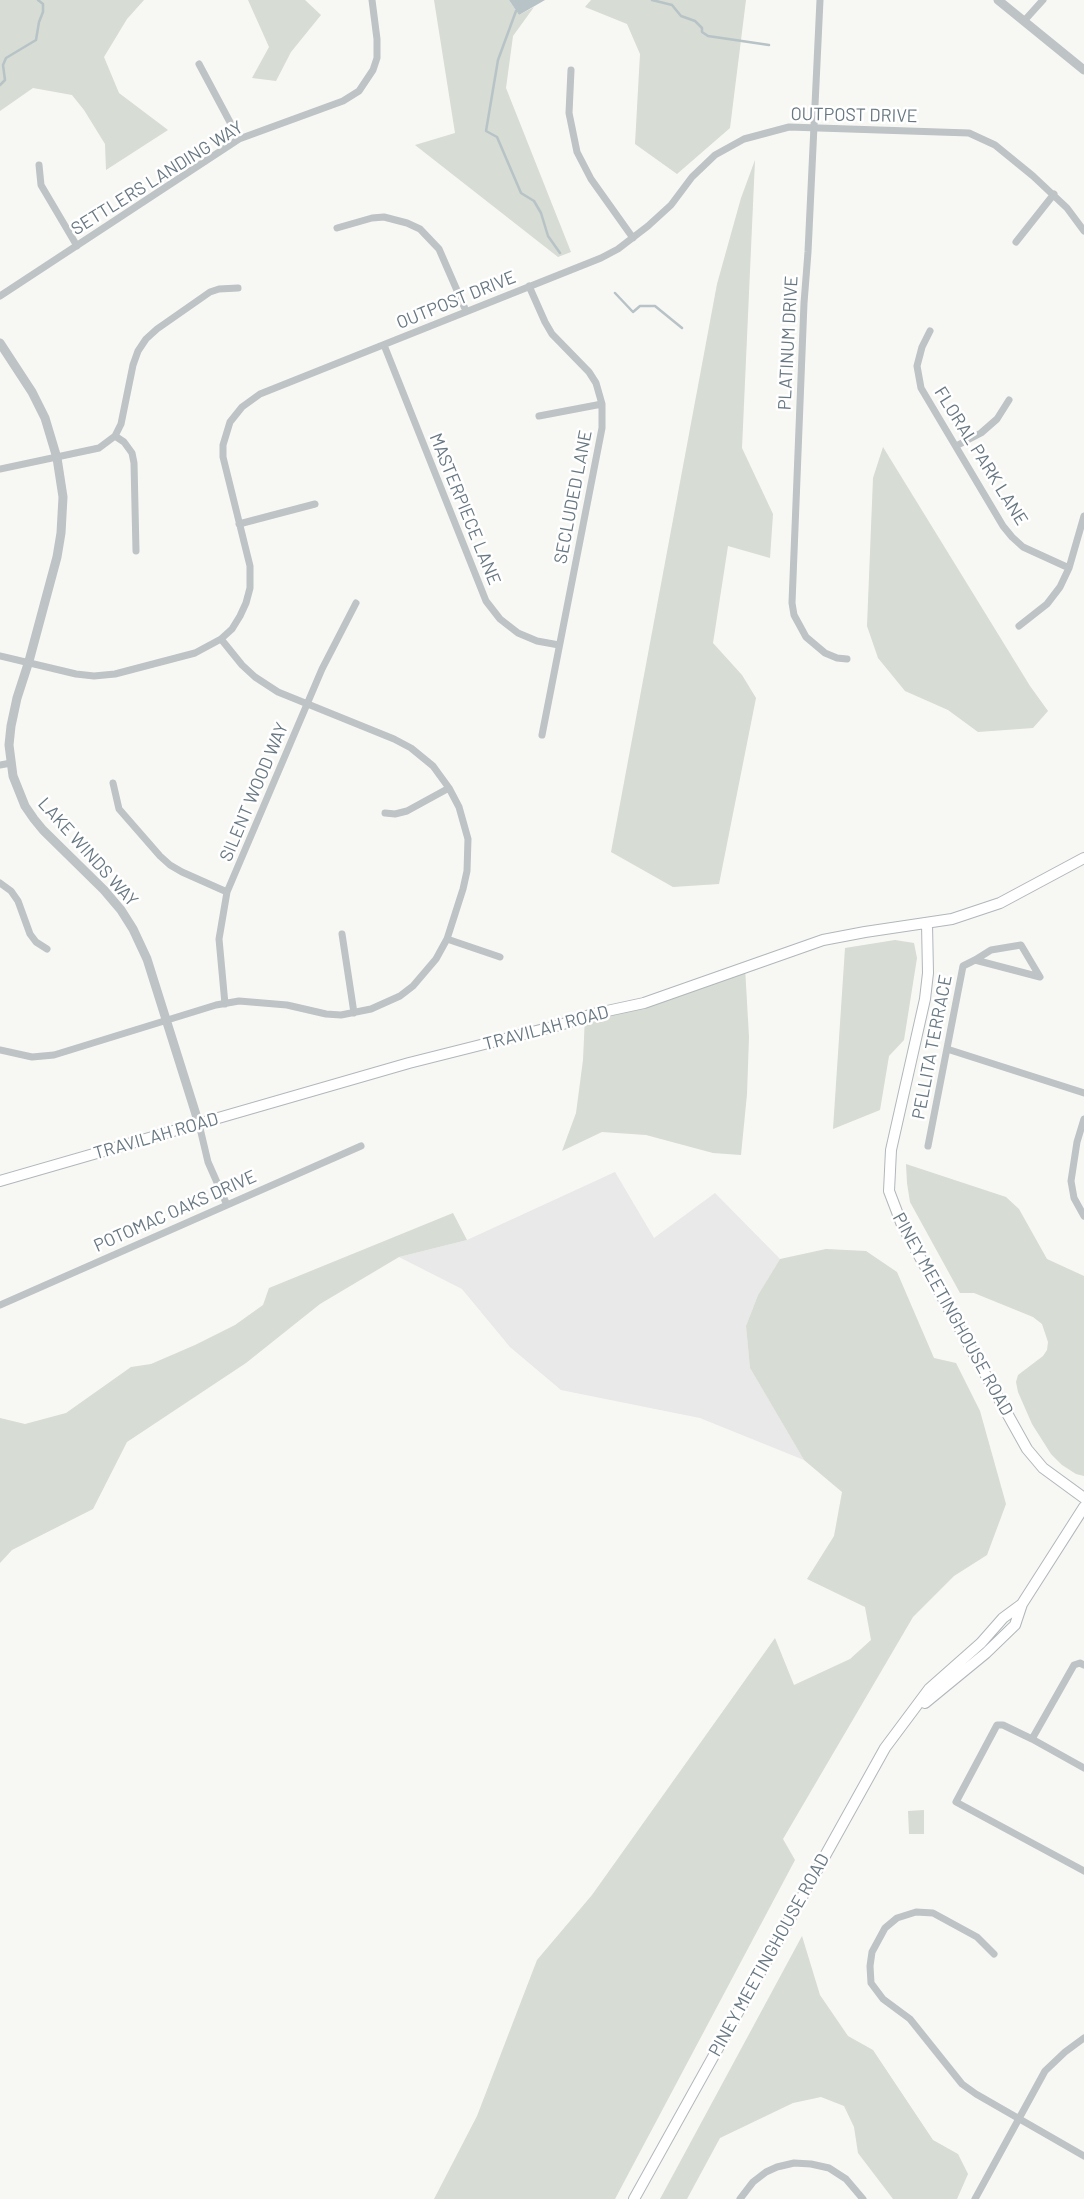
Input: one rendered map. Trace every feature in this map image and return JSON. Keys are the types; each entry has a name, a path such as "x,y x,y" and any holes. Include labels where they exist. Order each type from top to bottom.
{"main road":[{"name":"TRAVILAH ROAD","path":"0,1180 409,1063 560,1025 593,1014 644,1003 823,940 952,919 1000,903 1084,858"},
{"name":"PINEY MEETINGHOUSE ROAD","path":"927,924 928,973 925,999 891,1150 889,1191 902,1225 1028,1449 1043,1468 1084,1498"},
{"name":"PINEY MEETINGHOUSE ROAD","path":"634,2199 885,1748 910,1715 998,1642 1015,1625 1022,1604 1084,1507"}],"street":[{"name":"SETTLERS LANDING WAY","path":"0,296 239,139 343,101 359,91 373,70 376,58 378,39 372,0"},
{"name":"PLATINUM DRIVE","path":"820,0 804,303 792,603 794,615 806,637 825,653 837,658 847,659"},
{"path":"998,0 1084,70"},
{"path":"1024,21 1043,0"},
{"path":"199,64 239,139"},
{"path":"571,70 569,114 577,152 591,180 633,238"},
{"name":"OUTPOST DRIVE","path":"0,656 29,661 76,674 94,676 115,674 195,653 221,639 232,629 240,616 250,588 250,566 223,457 223,445 230,422 242,407 260,394 601,258 633,238 671,205 692,177 715,155 744,139 789,127 814,126 969,133 994,145 1054,194 1076,218 1084,231"},
{"path":"39,165 41,185 77,246"},
{"path":"1016,242 1054,194"},
{"path":"337,228 372,218 384,217 407,223 420,229 439,249 466,311"},
{"name":"SECLUDED LANE","path":"529,286 552,334 589,372 596,383 602,404 602,428 542,735"},
{"path":"0,469 99,448 115,436 121,424 133,365 138,351 146,339 157,329 210,292 219,289 238,288"},
{"name":"FLORAL PARK LANE","path":"930,331 922,347 917,366 921,388 1003,526 1012,537 1023,547 1069,568"},
{"name":"LAKE WINDS WAY","path":"0,343 32,392 45,418 57,458 63,497 61,533 11,726 9,745 18,791 34,819 43,830 104,890 134,929 147,959 199,1124"},
{"name":"MASTERPIECE LANE","path":"384,345 486,601 500,619 518,633 537,641 559,645"},
{"path":"956,446 981,432 997,419 1009,400"},
{"path":"539,416 602,404"},
{"path":"115,436 124,442 132,453 134,463 136,551"},
{"path":"239,524 315,504"},
{"path":"1020,626 1047,604 1060,587 1069,568 1084,516"},
{"name":"SILENT WOOD WAY","path":"225,1004 220,939 227,892 322,669 356,603"},
{"path":"0,1050 32,1057 54,1055 216,1005 225,1004 262,1002 326,1014 354,1013 371,1009 390,1001 413,986 436,959 447,939 463,889 468,854 465,825 459,807 449,788 433,766 411,748 394,739 278,692 255,677 242,665 221,639"},
{"path":"0,765 11,763"},
{"path":"113,783 119,809 160,856 182,872 227,892"},
{"path":"385,813 395,814 407,811 449,788"},
{"path":"0,884 11,891 18,901 30,934 36,942 47,948"},
{"path":"342,934 354,1013"},
{"path":"447,939 500,957"},
{"name":"PELLITA TERRACE","path":"928,1146 963,966 990,950 1021,945 1040,976 975,960"},
{"path":"947,1049 1084,1093"},
{"path":"1084,1119 1077,1142 1071,1189 1084,1216"},
{"path":"199,1124 208,1162 227,1205"},
{"name":"POTOMAC OAKS DRIVE","path":"0,1304 361,1146"},
{"path":"1032,1739 1074,1665 1080,1663 1084,1665"},
{"path":"1084,1768 1003,1724 998,1725 956,1802 1084,1871"},
{"path":"994,1954 977,1937 933,1913 916,1912 897,1918 885,1928 872,1952 870,1966 872,1983 883,1999 910,2019 962,2084 1084,2156"},
{"path":"975,2199 1045,2071 1065,2052 1084,2038"},
{"path":"740,2199 753,2182 766,2172 794,2163 829,2168 846,2179 863,2199"}],"shaded area":[{"path":"0,0 144,0 127,19 104,57 119,93 168,130 106,170 105,144 84,110 72,95 33,88 0,111"},
{"path":"248,0 305,0 321,15 291,52 276,81 252,78 269,47"},
{"path":"434,0 509,0 519,15 534,7 513,36 506,88 571,252 558,257 415,145 455,133"},
{"path":"509,0 545,0 519,15"},
{"path":"591,0 746,0 730,128 677,174 635,144 640,54 627,24 585,7"},
{"path":"755,160 742,448 773,514 770,558 728,546 713,643 742,675 756,698 719,884 673,887 611,852 717,284 741,198"},
{"path":"883,447 1030,686 1048,711 1033,728 978,732 948,710 905,691 878,658 867,626 873,478"},
{"path":"895,940 914,943 917,958 904,1040 889,1056 880,1110 833,1129 845,948"},
{"path":"745,967 749,1037 747,1094 741,1155 713,1153 646,1135 602,1132 562,1151 576,1113 583,1060 585,1016"},
{"path":"906,1164 1006,1197 1019,1209 1047,1259 1084,1276 1084,1476 1076,1474 1062,1465 1051,1454 1032,1424 1018,1392 1016,1382 1018,1375 1043,1356 1047,1350 1048,1342 1042,1324 1033,1317 974,1293 960,1293 910,1202"},
{"path":"615,1172 654,1238 715,1193 780,1259 758,1295 746,1326 750,1368 804,1460 700,1418 561,1390 510,1347 462,1289 399,1257 467,1240"},
{"path":"453,1213 467,1240 399,1257 320,1304 246,1363 127,1442 93,1509 12,1550 0,1563 0,1418 25,1424 66,1413 131,1367 151,1364 235,1325 263,1305 269,1288"},
{"path":"826,1249 866,1251 897,1272 934,1358 956,1363 980,1411 1006,1504 987,1555 954,1576 913,1617 783,1839 795,1860 615,2199 434,2199 477,2116 537,1960 592,1895 775,1638 794,1685 850,1659 871,1640 865,1607 807,1579 834,1536 842,1492 804,1460 750,1368 746,1326 758,1295 780,1259"},
{"path":"924,1810 924,1834 909,1834 908,1811"},
{"path":"802,1936 820,1995 848,2036 873,2050 933,2140 958,2154 968,2174 957,2199 893,2199 858,2153 854,2127 844,2106 821,2097 793,2103 720,2138 687,2199 660,2199"}],"waterway":[{"path":"0,85 5,80 3,65 6,58 36,40 43,12 43,4 38,0"},
{"path":"652,0 672,5 681,16 695,21 702,28 702,32 708,36 769,45"},
{"path":"516,11 498,60 486,131 497,137 521,193 534,201 541,213 548,236 560,253"},
{"path":"615,293 633,312 640,306 655,306 682,328"}]}
